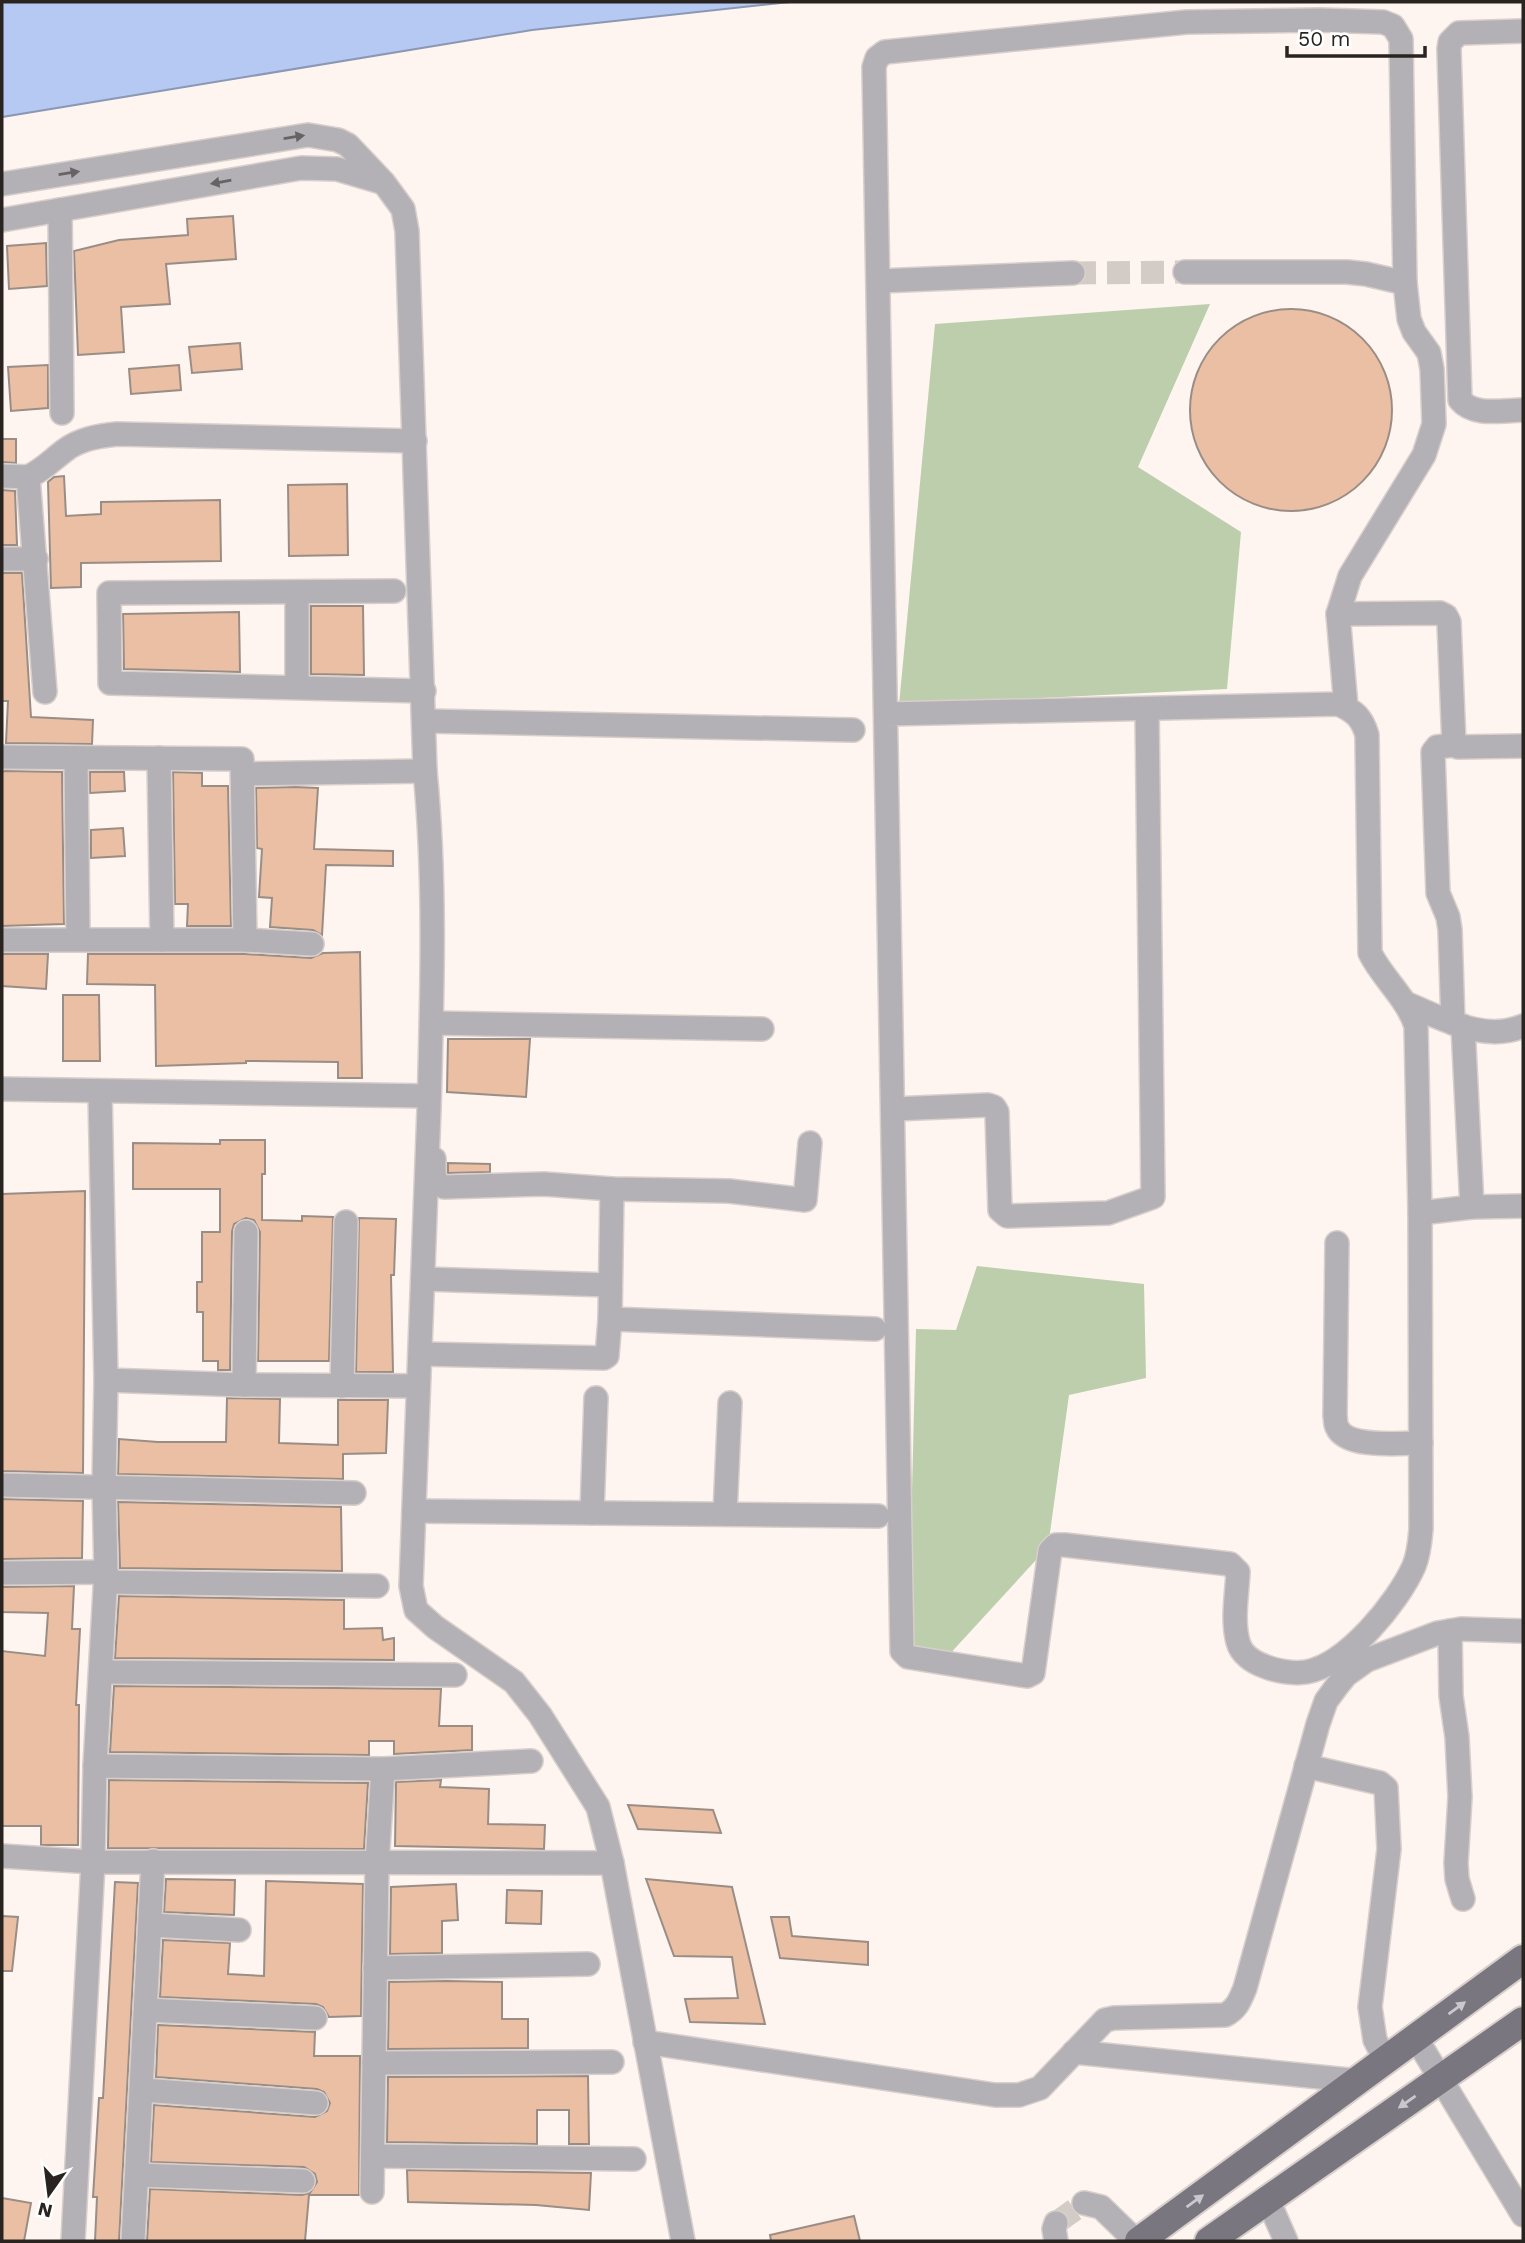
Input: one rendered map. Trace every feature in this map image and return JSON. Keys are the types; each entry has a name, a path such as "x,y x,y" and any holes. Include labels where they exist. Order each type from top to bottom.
{"main road":[{"path":"1138,2241 1523,1959"},
{"path":"1209,2241 1523,2021"}],"street":[{"path":"887,714 1338,705 1346,708 1353,710 1363,721 1367,735 1370,953 1413,1014 1416,1026 1420,1213 1421,1529 1415,1563 1402,1590 1380,1620 1348,1649 1323,1666 1306,1672 1289,1672 1268,1668 1251,1660 1238,1644 1235,1621 1238,1572 1230,1564 1056,1545 1050,1550 1033,1673 1027,1676 908,1657 902,1651 874,68 877,58 885,52 1187,22 1320,20 1383,22 1393,26 1401,39 1405,283 1413,332 1429,353 1434,424 1424,455 1350,576 1338,614 1346,708"},
{"path":"1523,31 1459,33 1450,42 1449,49 1461,400 1466,407 1474,411 1523,410"},
{"path":"2,184 308,135 338,140 348,145 384,183 403,209 407,231 425,771 431,828 434,1175 437,1183 444,1186 544,1184 612,1189 729,1191 804,1200 810,1143"},
{"path":"2,220 301,168 337,169 384,183"},
{"path":"60,210 62,413"},
{"path":"1185,272 1347,272 1405,283"},
{"path":"879,281 1073,273"},
{"path":"2,476 28,477 43,470 64,451 95,436 117,434 415,441"},
{"path":"28,477 45,692"},
{"path":"2,559 36,559"},
{"path":"394,591 109,593 110,682 424,691"},
{"path":"297,592 297,688"},
{"path":"1338,614 1440,613 1446,616 1449,622 1454,744"},
{"path":"894,1108 994,1107 997,1112 1000,1210 1007,1216 1108,1213 1153,1197 1147,709"},
{"path":"424,721 853,730"},
{"path":"1472,1207 1450,930 1448,917 1438,893 1433,752 1437,747 1454,744 1458,747 1523,746"},
{"path":"2,757 242,759 245,940"},
{"path":"76,758 78,939"},
{"path":"159,758 162,940"},
{"path":"244,774 425,771"},
{"path":"2,940 245,940 312,944"},
{"path":"1405,1003 1458,1024 1490,1033 1502,1033 1523,1026"},
{"path":"432,1023 762,1029"},
{"path":"2,1089 433,1098"},
{"path":"73,2241 106,1577 106,1380 100,1092"},
{"path":"433,1098 411,1586 416,1610 435,1627 514,1682 540,1715 598,1807 612,1863 683,2241"},
{"path":"421,1354 604,1358 608,1353 610,1319 612,1189"},
{"path":"1420,1213 1472,1207 1523,1206"},
{"path":"342,1386 346,1222"},
{"path":"244,1385 246,1233"},
{"path":"1337,1244 1337,1429 1346,1438 1356,1442 1421,1443"},
{"path":"424,1279 610,1285"},
{"path":"610,1319 875,1329"},
{"path":"106,1380 244,1385 418,1386"},
{"path":"592,1513 596,1398"},
{"path":"725,1514 730,1402"},
{"path":"2,1485 354,1493"},
{"path":"414,1511 878,1516"},
{"path":"2,1573 377,1586"},
{"path":"645,2042 995,2095 1019,2095 1040,2088 1098,2025 1114,2018 1225,2015 1232,2012 1245,1988 1326,1701 1346,1675 1367,1660 1438,1633 1492,1629 1523,1631"},
{"path":"1450,1631 1451,1696 1457,1737 1460,1797 1456,1863 1463,1899"},
{"path":"101,1672 455,1675"},
{"path":"95,1766 383,1769 531,1760"},
{"path":"1306,1766 1380,1783 1386,1788 1389,1849 1370,2007 1375,2040 1385,2061"},
{"path":"372,2192 377,1864 383,1769"},
{"path":"2,1856 93,1862 612,1863"},
{"path":"133,2241 152,1925 153,1861"},
{"path":"152,1925 239,1930"},
{"path":"375,1968 588,1964"},
{"path":"146,2010 315,2018"},
{"path":"1416,2038 1523,2215"},
{"path":"1074,2052 1359,2081"},
{"path":"374,2063 612,2062"},
{"path":"143,2090 316,2103"},
{"path":"373,2156 634,2159"},
{"path":"137,2175 303,2181"},
{"path":"1268,2200 1286,2241"},
{"path":"1084,2203 1101,2207 1138,2241"}],"green space":[{"path":"1210,304 1138,467 1241,532 1227,689 899,705 935,324"},
{"path":"977,1266 1144,1284 1146,1378 1069,1395 1048,1547 947,1657 908,1653 916,1329 956,1330"}],"water":[{"path":"2,2 790,2 532,30 2,117"}],"building":[{"path":"233,216 236,259 166,264 170,304 121,307 124,352 78,355 74,251 119,240 188,235 187,219"},
{"path":"46,243 47,286 9,289 7,246"},
{"path":"1291,309 1330,317 1347,326 1362,339 1375,354 1384,371 1392,410 1384,449 1375,466 1362,481 1347,494 1330,503 1291,511 1252,503 1235,494 1220,481 1207,466 1198,449 1190,410 1198,371 1207,354 1220,339 1235,326 1252,317"},
{"path":"240,343 242,369 192,373 189,347"},
{"path":"48,365 48,408 11,411 8,367"},
{"path":"179,365 181,390 131,394 129,369"},
{"path":"2,439 16,439 16,463 2,462"},
{"path":"64,476 66,516 101,514 101,502 220,500 221,561 81,563 81,587 51,588 48,482 54,477"},
{"path":"347,484 348,555 289,556 288,485"},
{"path":"2,490 15,491 17,545 2,545"},
{"path":"2,573 22,573 31,717 93,720 92,744 6,743 8,701 2,701"},
{"path":"311,606 363,606 364,675 311,674"},
{"path":"239,612 240,672 124,669 123,614"},
{"path":"2,772 62,772 64,924 2,926"},
{"path":"90,772 124,772 125,791 90,793"},
{"path":"173,772 202,773 202,786 228,786 231,926 187,926 188,904 175,904"},
{"path":"256,788 318,788 314,849 393,851 393,866 326,865 322,935 313,930 270,927 272,898 259,897 262,849 257,848"},
{"path":"123,828 125,856 91,858 91,830"},
{"path":"360,952 362,1078 338,1078 338,1062 246,1061 156,1066 155,985 87,984 88,954 245,954 311,958 323,953"},
{"path":"2,954 48,954 46,989 2,986"},
{"path":"63,995 99,995 100,1061 63,1061"},
{"path":"448,1039 530,1039 526,1097 447,1092"},
{"path":"220,1140 265,1140 262,1220 302,1221 302,1216 333,1217 329,1361 258,1361 260,1232 254,1220 246,1218 234,1224 232,1232 230,1370 218,1370 218,1361 203,1361 203,1312 197,1312 197,1282 202,1282 202,1232 220,1232 220,1189 133,1189 133,1143 220,1144"},
{"path":"448,1163 490,1164 490,1172 448,1173"},
{"path":"85,1191 83,1473 2,1471 2,1194"},
{"path":"359,1218 396,1219 394,1275 391,1275 393,1372 356,1372"},
{"path":"227,1398 280,1399 279,1443 338,1445 338,1400 388,1400 386,1453 343,1454 343,1479 118,1474 119,1439 226,1442"},
{"path":"2,1499 83,1501 82,1558 2,1559"},
{"path":"118,1502 341,1507 342,1571 120,1568"},
{"path":"74,1586 72,1629 80,1629 76,1705 79,1705 78,1845 41,1845 41,1826 2,1826 2,1651 45,1656 48,1613 2,1612 2,1587"},
{"path":"119,1596 344,1600 344,1629 382,1628 383,1640 394,1638 394,1660 115,1658"},
{"path":"114,1686 441,1689 439,1726 472,1726 472,1750 394,1754 394,1741 369,1741 369,1755 110,1752"},
{"path":"109,1780 368,1783 364,1849 108,1848"},
{"path":"441,1780 440,1787 489,1789 488,1824 545,1825 544,1849 395,1846 396,1782"},
{"path":"628,1805 713,1810 721,1833 638,1829"},
{"path":"166,1879 235,1880 234,1915 164,1912"},
{"path":"646,1879 732,1887 765,2024 690,2022 685,1999 738,1998 732,1957 674,1956"},
{"path":"266,1881 363,1884 361,2016 329,2017 323,2007 316,2004 160,1997 163,1940 230,1943 228,1974 264,1976"},
{"path":"115,1882 138,1883 119,2241 95,2241 97,2197 93,2197 99,2098 103,2098"},
{"path":"456,1884 458,1920 442,1921 442,1953 390,1954 391,1887"},
{"path":"507,1890 542,1891 541,1924 506,1923"},
{"path":"2,1916 18,1917 12,1971 2,1971"},
{"path":"771,1917 789,1917 792,1936 868,1942 868,1965 780,1958"},
{"path":"389,1982 502,1982 502,2019 528,2019 528,2048 388,2049"},
{"path":"158,2025 315,2032 314,2056 360,2056 359,2195 309,2195 305,2241 147,2241 150,2189 302,2195 310,2193 317,2182 315,2174 304,2167 151,2162 154,2105 315,2117 327,2111 330,2103 324,2092 317,2089 156,2077"},
{"path":"588,2076 589,2144 569,2144 569,2110 537,2110 537,2144 387,2142 388,2077"},
{"path":"407,2170 591,2173 589,2210 536,2205 408,2202"},
{"path":"2,2198 31,2203 24,2241 2,2241"},
{"path":"854,2216 860,2241 771,2241 770,2235"}],"tunnel":[{"path":"1073,273 1185,272"},
{"path":"1056,2223 1084,2203"}]}
